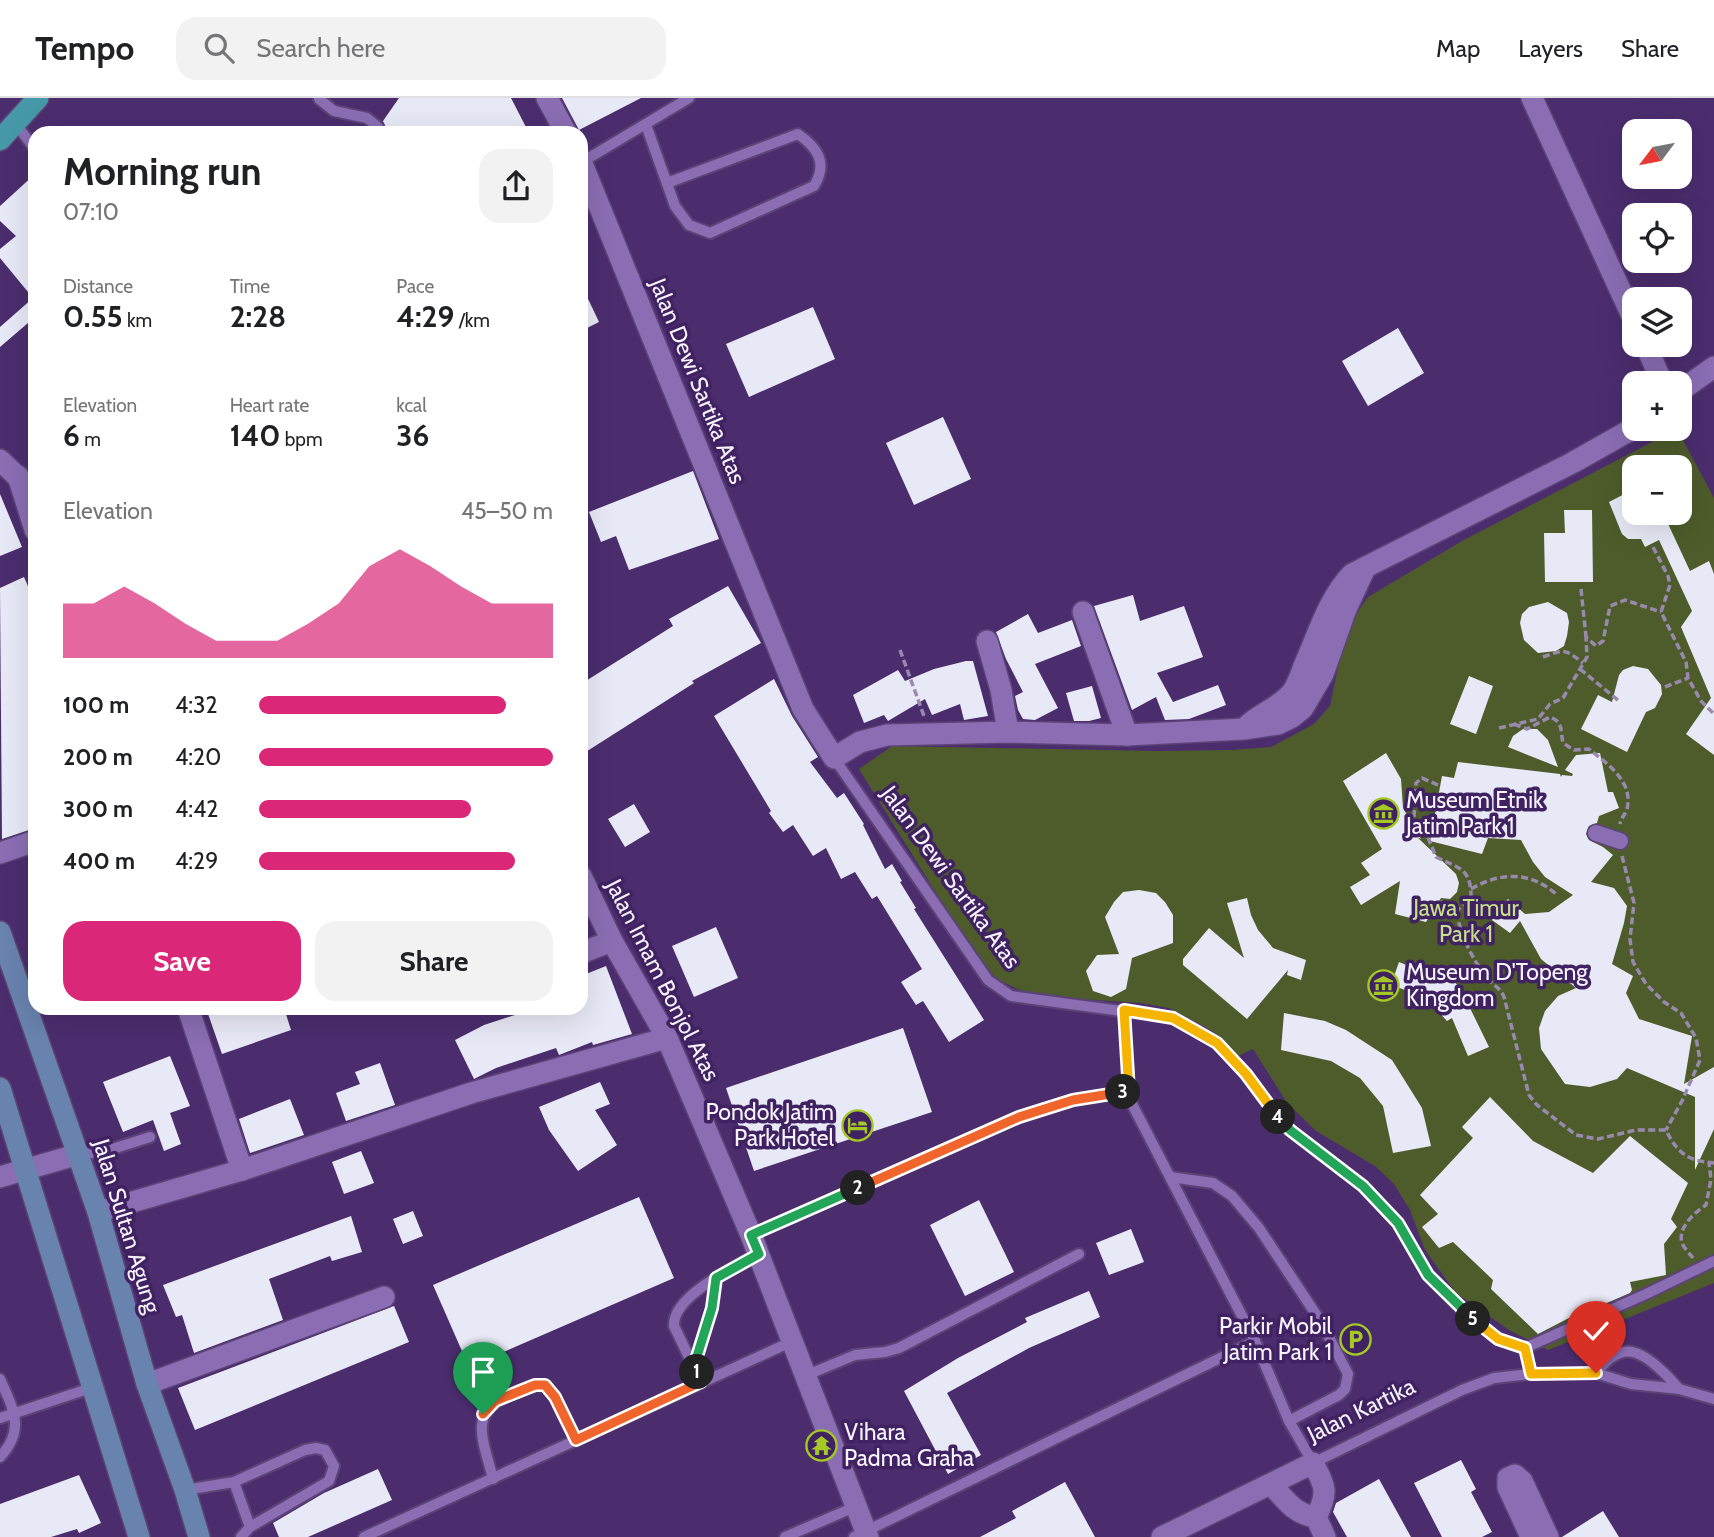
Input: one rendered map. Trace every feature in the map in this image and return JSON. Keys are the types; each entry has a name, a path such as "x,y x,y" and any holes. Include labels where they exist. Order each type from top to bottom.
{"main road":[{"path":"0,140 38,98"},
{"name":"Jalan Sultan Agung","path":"0,932 28,1011"},
{"name":"Jalan Sultan Agung","path":"30,1015 98,1212 147,1384 199,1537"},
{"path":"0,1088 139,1537"}],"street":[{"path":"547,98 562,126"},
{"path":"1532,98 1622,294"},
{"name":"Jalan Dewi Sartika Atas","path":"588,179 803,709 834,758"},
{"path":"1692,383 1714,367"},
{"path":"834,758 872,738 887,735 1008,732 1127,735 1244,729 1278,724 1303,708 1323,674 1346,609 1365,568 1622,435"},
{"path":"0,460 28,487"},
{"path":"18,476 28,508"},
{"path":"1083,612 1127,735"},
{"path":"986,641 1001,690 1008,732"},
{"path":"1596,833 1619,841"},
{"path":"0,853 28,843"},
{"name":"Jalan Imam Bonjol Atas","path":"588,891 612,941 667,1038 755,1244 857,1506 863,1535"},
{"path":"588,950 612,941"},
{"path":"190,1015 242,1170"},
{"path":"98,1212 242,1170 471,1093 667,1038"},
{"path":"0,1177 79,1154"},
{"path":"147,1384 384,1297"},
{"path":"1313,1463 1325,1487 1322,1505 1316,1517"},
{"name":"Jalan Kartika","path":"1162,1537 1313,1463"},
{"path":"1531,1537 1507,1487 1508,1478 1515,1475 1522,1481 1548,1537"},
{"path":"1272,1485 1292,1507 1316,1517"},
{"path":"1316,1517 1325,1537"}],"lane":[{"path":"588,158 689,98"},
{"path":"319,99 334,111 366,118 377,126"},
{"path":"15,123 28,140"},
{"path":"646,125 675,206 689,225 710,233 814,186 821,174 819,156 812,143 798,134 667,183"},
{"name":"Jalan Dewi Sartika Atas","path":"834,758 988,980 1011,996 1173,1018 1217,1043 1246,1074 1290,1130 1363,1186 1398,1223 1428,1275 1465,1313 1498,1339 1525,1348"},
{"path":"1124,1010 1132,1104 1255,1341 1289,1421 1313,1463"},
{"path":"701,1382 674,1326 673,1318 681,1304 755,1244 1019,1117 1073,1100 1129,1092"},
{"path":"79,1154 103,1152 150,1137"},
{"path":"1170,1177 1213,1183 1233,1196 1259,1228 1321,1322 1349,1374 1345,1389 1339,1395 1289,1421"},
{"path":"807,1375 855,1355 898,1348 1079,1254"},
{"path":"1531,1374 1525,1348 1714,1261"},
{"path":"694,1366 712,1308 716,1278"},
{"path":"364,1537 793,1340"},
{"path":"863,1535 1255,1341"},
{"name":"Jalan Kartika","path":"1596,1373 1609,1358 1629,1351 1654,1364 1679,1389"},
{"name":"Jalan Kartika","path":"1313,1463 1462,1390 1494,1378 1531,1374 1596,1373 1631,1384 1679,1389 1714,1399"},
{"path":"0,1379 14,1413 15,1433 11,1445 0,1457"},
{"path":"493,1479 481,1424 483,1414 495,1401 535,1385 545,1385 555,1397 576,1440"},
{"path":"0,1418 94,1387"},
{"path":"185,1490 234,1482 305,1450 325,1450 334,1466 330,1481 250,1527 241,1537"},
{"path":"234,1482 250,1527"},
{"path":"785,1537 857,1506"}],"path":[{"path":"1653,547 1670,585 1661,612 1686,662 1688,678 1701,701 1714,714"},
{"path":"1499,728 1538,719 1550,704 1563,698 1587,657 1581,589"},
{"path":"1586,637 1596,646 1603,641 1610,606 1625,600 1661,612"},
{"path":"900,650 931,734"},
{"path":"1543,657 1561,650 1567,651 1583,663"},
{"path":"1580,669 1619,701"},
{"path":"1665,687 1688,678"},
{"path":"1514,724 1527,729 1550,717 1558,720 1563,743 1574,750 1589,749 1612,768 1623,782 1627,793 1627,808 1620,820 1619,841 1634,903 1630,939 1633,962 1646,984 1664,1002 1681,1013 1696,1038 1700,1060 1682,1101 1665,1130"},
{"path":"1437,785 1422,778 1416,783 1415,817 1427,835 1436,857 1463,870 1470,880 1471,889 1471,897 1456,912 1450,912 1440,901"},
{"path":"1471,889 1486,880 1513,874 1545,885 1556,894"},
{"path":"1456,912 1462,938 1504,997 1532,1100 1576,1135 1598,1139 1636,1130 1665,1130"},
{"path":"1665,1130 1675,1149 1711,1163 1712,1179 1706,1205 1688,1219 1682,1244"}],"green space":[{"name":"Jawa Timur Park 1","path":"1654,441 1683,441 1691,455 1627,455"},
{"name":"Jawa Timur Park 1","path":"1692,457 1714,498 1714,1283 1548,1350 1509,1330 1456,1293 1425,1250 1410,1210 1394,1184 1375,1166 1316,1131 1287,1103 1253,1049 1238,1056 1209,1031 1169,1008 1141,1003 1032,996 997,979 976,957 859,769 892,746 1157,751 1271,747 1314,724 1330,706 1343,643 1350,623 1368,597 1462,541 1622,458 1622,525 1692,525"}],"building":[{"path":"399,98 511,98 525,126 385,126 383,121"},
{"path":"562,98 641,98 587,126 577,126"},
{"path":"28,180 28,292 0,258 0,249 16,236 0,221 0,206"},
{"path":"588,299 599,322 588,328"},
{"path":"28,302 28,323 0,347 0,327"},
{"path":"813,307 835,359 749,397 726,344"},
{"path":"1398,328 1424,373 1368,406 1342,361"},
{"path":"943,417 971,479 914,505 886,443"},
{"path":"693,471 719,539 629,570 616,536 601,542 589,512"},
{"path":"0,494 22,547 0,556"},
{"path":"1622,495 1622,525 1669,525 1690,571 1709,561 1714,574 1714,755 1686,734 1711,698 1681,627 1692,611 1659,540 1645,547 1641,539 1628,539 1622,534 1609,502"},
{"path":"1564,510 1592,510 1593,582 1545,582 1544,533 1565,533"},
{"path":"24,577 28,586 28,830 2,839 0,588"},
{"path":"728,586 761,643 692,681 694,683 588,751 588,680 673,626 669,619"},
{"path":"1133,595 1140,621 1184,606 1203,657 1157,673 1173,702 1218,685 1226,705 1189,719 1165,720 1156,697 1132,710 1094,606"},
{"path":"1548,602 1567,613 1567,636 1564,646 1556,651 1538,653 1524,640 1520,623 1522,614 1529,607"},
{"path":"1028,614 1038,633 1072,620 1081,646 1035,664 1058,708 1035,720 1023,719 1018,710 1015,696 1023,692 996,632"},
{"path":"973,661 988,716 964,720 960,704 932,715 925,699 888,721 884,715 864,723 853,695 898,670 905,681 934,669"},
{"path":"1633,666 1648,669 1661,685 1662,694 1655,708 1646,712 1627,752 1581,729 1598,695 1612,702 1619,675"},
{"path":"1469,676 1493,686 1476,734 1450,724"},
{"path":"774,679 792,716 818,757 810,762 837,798 844,793 864,824 885,869 892,864 916,908 914,909 984,1020 949,1042 923,1001 916,1005 901,982 922,969 877,896 872,899 855,872 841,879 826,848 813,856 793,825 783,832 769,813 771,811 714,716"},
{"path":"1092,686 1101,718 1074,721 1066,693"},
{"path":"1523,729 1537,729 1548,740 1558,767 1508,747 1513,736"},
{"path":"1386,753 1401,779 1403,808 1421,839 1417,837 1456,874 1459,883 1457,892 1450,899 1441,898 1426,922 1395,914 1400,881 1361,905 1350,887 1370,875 1361,863 1382,849 1343,781"},
{"path":"1600,753 1608,792 1613,792 1619,808 1599,816 1597,823 1589,826 1586,834 1589,840 1613,855 1591,882 1614,888 1627,906 1612,964 1633,976 1626,993 1639,1019 1692,1036 1684,1084 1714,1067 1714,1129 1695,1170 1695,1097 1627,1068 1617,1079 1590,1087 1565,1084 1541,1049 1539,1028 1545,1011 1558,996 1576,988 1541,959 1520,921 1510,933 1492,920 1508,899 1525,914 1549,912 1573,895 1545,877 1521,840 1488,838 1482,854 1430,841 1442,776 1454,778 1458,762 1560,774 1561,777 1572,776 1573,774 1565,770 1576,755"},
{"path":"634,804 650,832 625,847 608,819"},
{"path":"1139,890 1156,893 1165,902 1173,915 1173,943 1132,958 1126,989 1111,997 1093,991 1086,971 1097,955 1119,954 1105,917 1123,892"},
{"path":"1247,898 1258,930 1273,948 1306,960 1301,980 1287,975 1288,970 1247,1019 1183,965 1183,959 1209,928 1244,958 1227,903"},
{"path":"716,927 738,978 694,997 672,946"},
{"path":"1399,962 1447,982 1455,982 1469,1001 1489,1047 1468,1056 1452,1018 1447,1021 1425,997 1391,985"},
{"path":"606,966 632,1034 593,1045 592,1042 559,1055 556,1048 496,1068 474,1079 455,1040 484,1025 515,1015 588,1015 588,973"},
{"path":"1284,1013 1325,1021 1346,1030 1392,1060 1422,1108 1431,1146 1393,1153 1383,1106 1360,1078 1331,1061 1281,1050"},
{"path":"208,1015 286,1015 291,1030 222,1054"},
{"path":"903,1028 932,1112 754,1171 726,1088"},
{"path":"170,1056 190,1106 170,1113 181,1144 164,1151 153,1120 123,1132 103,1082"},
{"path":"380,1063 395,1105 346,1121 336,1093 360,1084 355,1072"},
{"path":"600,1082 610,1104 595,1110 617,1145 578,1171 549,1130 539,1107"},
{"path":"1490,1097 1533,1141 1593,1173 1630,1136 1688,1183 1671,1219 1677,1227 1664,1244 1666,1275 1630,1282 1630,1293 1602,1305 1592,1306 1538,1334 1491,1289 1493,1280 1453,1242 1439,1248 1422,1227 1438,1214 1420,1195 1473,1138 1462,1127"},
{"path":"290,1099 304,1135 250,1153 239,1119"},
{"path":"361,1151 374,1183 344,1194 332,1162"},
{"path":"639,1197 674,1278 469,1367 433,1285"},
{"path":"979,1200 1014,1272 965,1296 930,1225"},
{"path":"413,1211 423,1236 403,1244 393,1219"},
{"path":"351,1216 362,1252 332,1261 330,1256 269,1279 283,1320 194,1353 182,1315 176,1317 163,1285"},
{"path":"1131,1229 1144,1262 1109,1275 1096,1243"},
{"path":"1089,1291 1100,1317 1029,1348 947,1393 981,1455 948,1474 904,1391 958,1358 1027,1322 1025,1318"},
{"path":"394,1306 409,1342 195,1430 178,1388"},
{"path":"1461,1460 1476,1489 1471,1492 1492,1532 1482,1537 1442,1537 1414,1483"},
{"path":"378,1469 392,1500 308,1537 279,1537 273,1523 324,1493"},
{"path":"79,1475 101,1523 79,1533 77,1529 51,1537 0,1537 0,1504"},
{"path":"1379,1479 1411,1537 1347,1537 1333,1512 1336,1503"},
{"path":"1065,1482 1095,1537 980,1537 1016,1518 1012,1511"},
{"path":"1603,1511 1619,1537 1562,1537"}],"place":[{"name":"Museum Etnik Jatim Park 1","path":"1383,813"},
{"name":"Museum D'Topeng Kingdom","path":"1383,985"},
{"name":"Pondok Jatim Park Hotel","path":"857,1125"},
{"name":"Parkir Mobil Jatim Park 1","path":"1355,1339"},
{"name":"Vihara Padma Graha","path":"821,1445"}],"route":[{"path":"483,1414 495,1401 535,1385 545,1385 555,1397 576,1440 701,1382 694,1366 707,1328 716,1278 759,1254 751,1235 1019,1117 1073,1100 1129,1092 1124,1010 1173,1018 1217,1043 1246,1074 1290,1130 1363,1186 1398,1223 1428,1275 1465,1313 1498,1339 1525,1348 1531,1374 1596,1373"}]}
